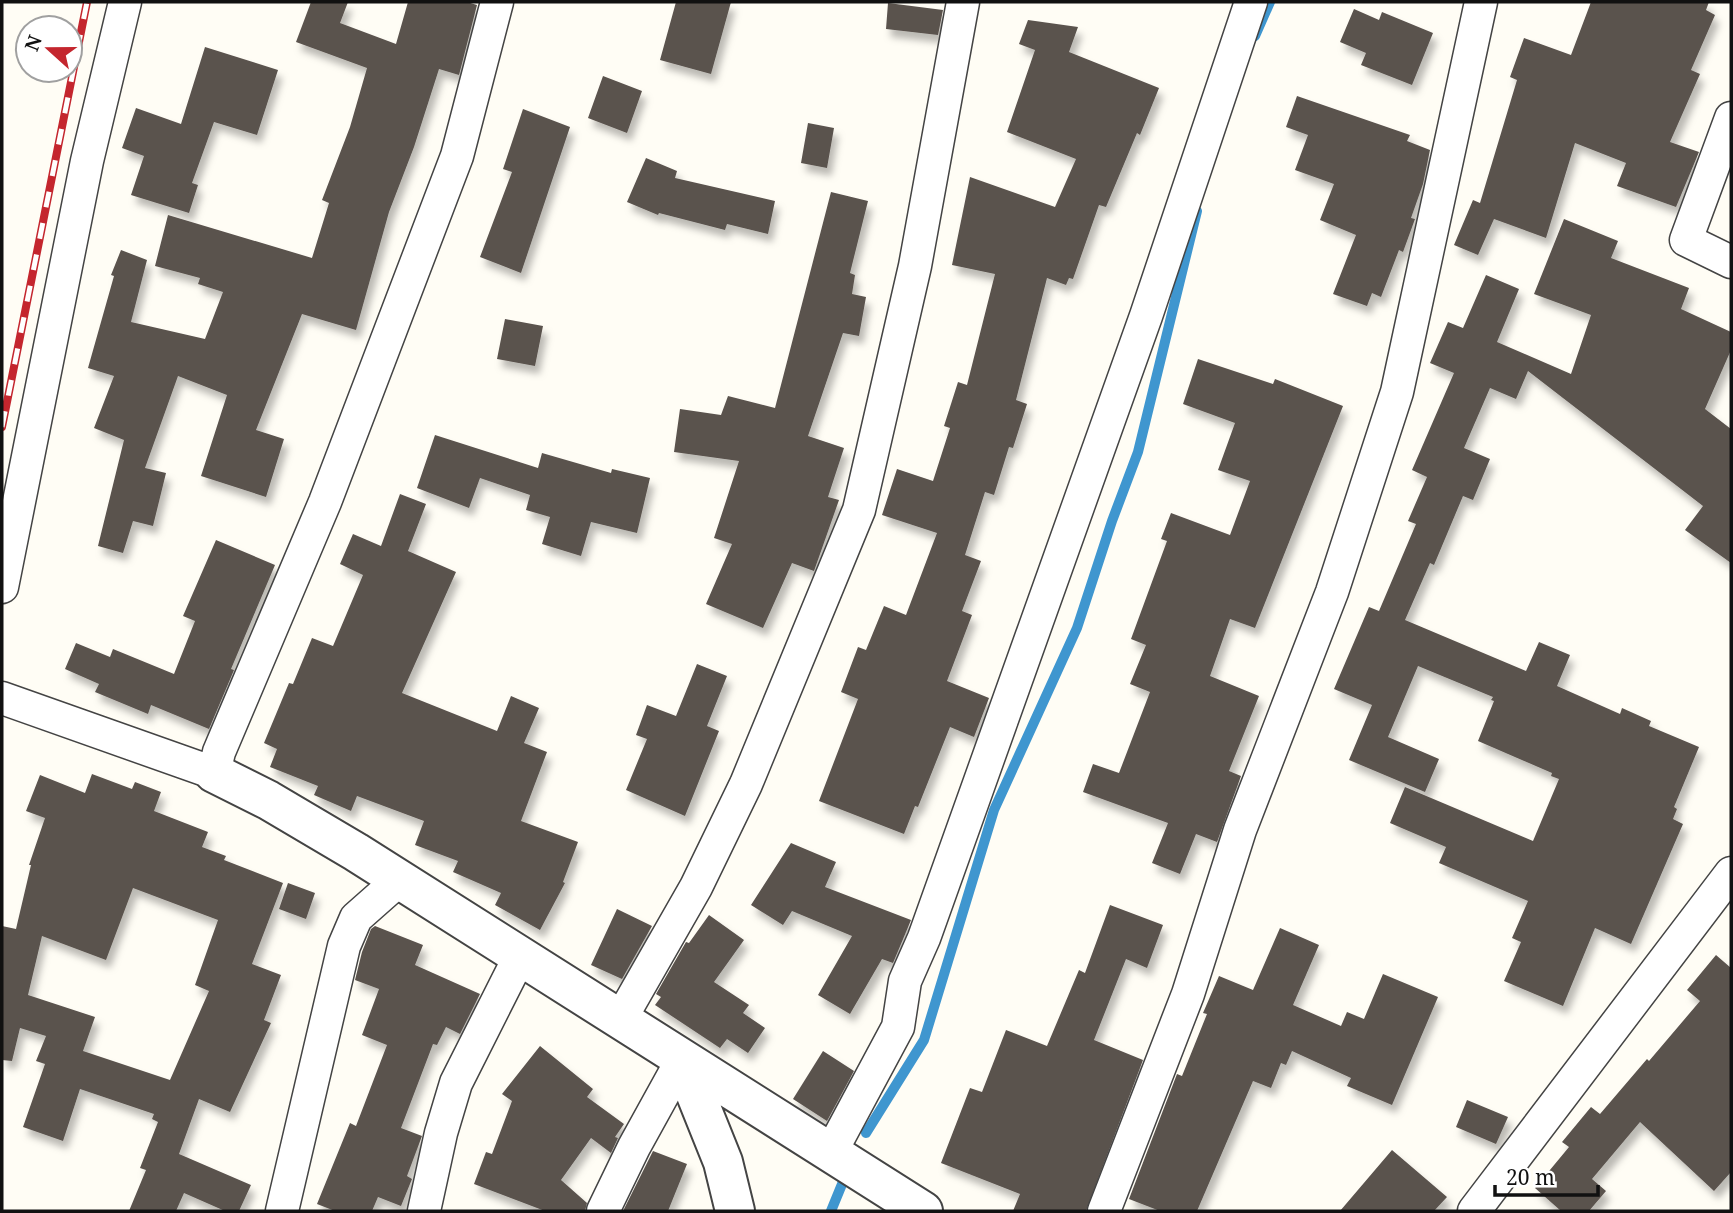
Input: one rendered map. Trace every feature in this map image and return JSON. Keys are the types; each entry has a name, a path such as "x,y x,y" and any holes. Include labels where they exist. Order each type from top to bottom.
{"street":[{"path":"2,587 87,161 125,2"},
{"path":"214,773 219,752 325,502 457,156 497,2"},
{"path":"620,1020 696,887 746,784 859,510 915,267 963,2"},
{"path":"831,1152 898,1027 905,981 929,925 1146,316 1251,2"},
{"path":"1104,1211 1188,994 1240,830 1332,592 1397,392 1482,2"},
{"path":"1731,118 1686,240 1731,262"},
{"path":"2,698 214,773 268,800 923,1211"},
{"path":"282,1211 344,946 356,918 399,880"},
{"path":"1475,1211 1726,891"},
{"path":"424,1211 441,1133 456,1083 520,956"},
{"path":"603,1211 634,1147 682,1060"},
{"path":"682,1060 723,1162 734,1211"}],"building":[{"path":"311,2 348,2 340,23 396,44 408,2 467,2 477,5 459,75 439,69 414,147 389,212 356,330 302,314 256,430 284,439 266,497 201,476 227,395 178,376 145,468 166,473 153,526 133,521 123,553 98,546 124,440 94,428 114,376 88,368 114,276 111,275 121,250 147,260 131,322 205,339 223,292 198,284 200,278 155,266 168,215 312,258 329,203 322,200 350,127 367,68 296,42"},
{"path":"676,2 731,2 711,74 660,60"},
{"path":"1591,2 1709,2 1706,10 1715,15 1691,70 1700,74 1670,142 1699,152 1676,207 1617,186 1626,163 1575,143 1546,238 1494,219 1478,255 1454,245 1473,200 1480,203 1517,80 1510,77 1524,38 1571,55"},
{"path":"888,3 943,10 938,35 886,29"},
{"path":"1354,9 1379,20 1382,12 1433,33 1412,85 1361,65 1366,53 1340,42"},
{"path":"1028,20 1078,27 1069,52 1159,88 1106,207 1099,205 1073,279 1069,278 1066,285 1047,278 1016,400 1027,404 1013,448 1009,447 994,495 985,492 965,555 981,561 962,611 972,615 947,681 989,698 974,737 950,727 918,807 915,806 904,834 819,801 858,699 841,692 858,647 866,650 884,606 906,615 937,533 882,515 897,469 933,481 950,428 944,426 958,382 967,385 995,274 952,265 970,177 1055,207 1076,159 1007,132 1035,50 1019,44"},
{"path":"205,47 278,70 257,135 214,122 192,183 198,185 189,213 131,195 144,156 122,148 136,108 181,124"},
{"path":"603,76 642,91 627,133 588,118"},
{"path":"1297,96 1410,135 1407,141 1430,150 1423,184 1411,218 1415,219 1403,252 1399,250 1381,297 1372,293 1367,306 1333,294 1356,235 1320,220 1334,184 1295,170 1308,135 1286,127"},
{"path":"523,109 570,127 521,273 480,257 512,172 503,169"},
{"path":"808,123 834,128 827,168 801,163"},
{"path":"646,158 677,171 675,178 775,201 768,234 727,224 725,230 659,213 658,215 627,202"},
{"path":"831,192 868,201 850,273 855,275 852,294 866,297 859,336 843,333 808,436 844,448 828,497 839,500 814,571 792,563 763,628 706,604 732,544 714,538 739,461 674,452 680,409 721,415 728,396 775,408"},
{"path":"1564,219 1618,241 1611,258 1689,288 1681,309 1731,332 1731,350 1705,409 1731,429 1731,563 1685,530 1703,506 1528,371 1516,399 1490,388 1464,448 1490,459 1473,500 1463,496 1434,565 1430,563 1405,620 1526,671 1539,642 1570,655 1557,686 1620,714 1622,708 1651,721 1649,726 1699,747 1674,807 1677,809 1673,819 1683,824 1631,944 1595,928 1563,1006 1504,981 1521,942 1512,938 1528,901 1439,863 1446,847 1390,823 1405,787 1533,841 1559,779 1551,776 1552,773 1478,741 1494,701 1491,700 1493,697 1418,666 1388,737 1439,759 1425,792 1349,760 1372,705 1334,689 1369,607 1379,611 1416,524 1408,521 1427,477 1412,470 1454,373 1430,363 1448,322 1463,328 1486,275 1519,289 1497,342 1571,374 1591,315 1534,294"},
{"path":"505,319 543,326 535,366 497,359"},
{"path":"1198,359 1273,384 1275,379 1343,406 1255,628 1230,619 1210,676 1259,696 1229,771 1241,776 1217,842 1196,834 1180,874 1152,863 1168,823 1083,792 1093,764 1119,773 1150,692 1130,684 1146,645 1131,639 1167,541 1161,539 1171,513 1230,535 1250,481 1218,470 1235,423 1183,404"},
{"path":"435,435 538,468 542,453 611,473 612,469 650,478 637,533 591,522 581,556 542,544 550,517 526,510 530,495 480,478 469,508 417,488"},
{"path":"400,494 426,504 408,551 456,572 402,693 497,731 511,696 539,708 524,743 547,752 521,821 578,842 563,882 565,883 540,930 495,905 501,893 453,872 458,861 415,845 424,821 357,796 351,811 314,795 318,786 270,767 277,749 264,743 289,683 293,684 312,638 333,646 363,575 340,564 353,534 381,546"},
{"path":"216,540 275,565 209,729 151,705 148,714 95,692 99,684 65,669 76,643 110,657 113,649 174,674 195,621 183,616"},
{"path":"697,664 727,676 707,726 719,731 685,816 626,790 647,739 636,735 647,705 676,716"},
{"path":"92,774 132,789 135,782 161,792 154,811 208,832 202,847 226,856 224,860 283,883 252,964 281,975 264,1020 271,1023 230,1112 199,1099 179,1154 251,1185 239,1211 225,1211 184,1193 176,1211 129,1211 146,1170 140,1168 158,1122 152,1119 154,1114 80,1089 63,1141 23,1127 45,1064 36,1061 46,1036 20,1028 12,1061 2,1060 2,926 16,929 29,865 45,818 26,811 40,775 85,793","holes":["133,888 218,920 195,985 209,991 170,1080 83,1051 95,1017 28,995 42,936 106,960"]},
{"path":"791,843 836,862 825,887 911,920 893,963 882,959 850,1014 818,995 852,936 792,911 783,925 751,905"},
{"path":"288,883 315,893 306,919 279,909"},
{"path":"1110,905 1163,925 1147,968 1126,959 1094,1040 1143,1060 1086,1211 1013,1211 1020,1194 941,1163 970,1088 982,1092 1006,1030 1047,1046 1079,970 1085,973"},
{"path":"617,909 652,926 622,979 591,965"},
{"path":"709,915 744,940 714,982 749,1005 743,1013 765,1028 748,1053 727,1039 720,1048 655,1005 661,997 656,994 686,942 689,943"},
{"path":"375,926 423,945 415,965 480,994 460,1034 446,1027 437,1045 433,1044 401,1128 422,1136 407,1176 412,1179 401,1206 378,1197 372,1211 335,1211 317,1204 350,1123 356,1126 387,1045 362,1035 379,989 355,980 362,952 371,929"},
{"path":"1280,928 1319,945 1293,1005 1341,1026 1347,1012 1364,1019 1383,974 1438,997 1392,1105 1347,1086 1351,1078 1292,1051 1286,1065 1281,1063 1271,1088 1253,1081 1197,1211 1160,1211 1129,1199 1177,1074 1182,1076 1207,1014 1203,1013 1219,976 1253,990"},
{"path":"1716,955 1731,968 1731,1172 1714,1191 1640,1122 1592,1179 1606,1191 1589,1211 1561,1211 1535,1188 1569,1147 1562,1142 1591,1107 1600,1114 1700,1001 1687,990"},
{"path":"540,1046 593,1089 587,1097 624,1124 615,1137 618,1138 611,1153 591,1138 561,1180 587,1203 585,1211 545,1211 474,1184 486,1152 492,1154 512,1101 502,1094"},
{"path":"823,1051 854,1071 827,1121 793,1099"},
{"path":"1467,1100 1508,1117 1496,1144 1456,1127"},
{"path":"1392,1150 1447,1197 1434,1211 1340,1211"},
{"path":"653,1151 687,1164 668,1211 623,1211"}],"waterway":[{"path":"1255,36 1270,2"},
{"path":"866,1133 924,1040 994,810 1077,628 1138,452 1197,211"},
{"path":"831,1211 847,1172"}],"railway":[{"path":"2,427 87,2"}]}
